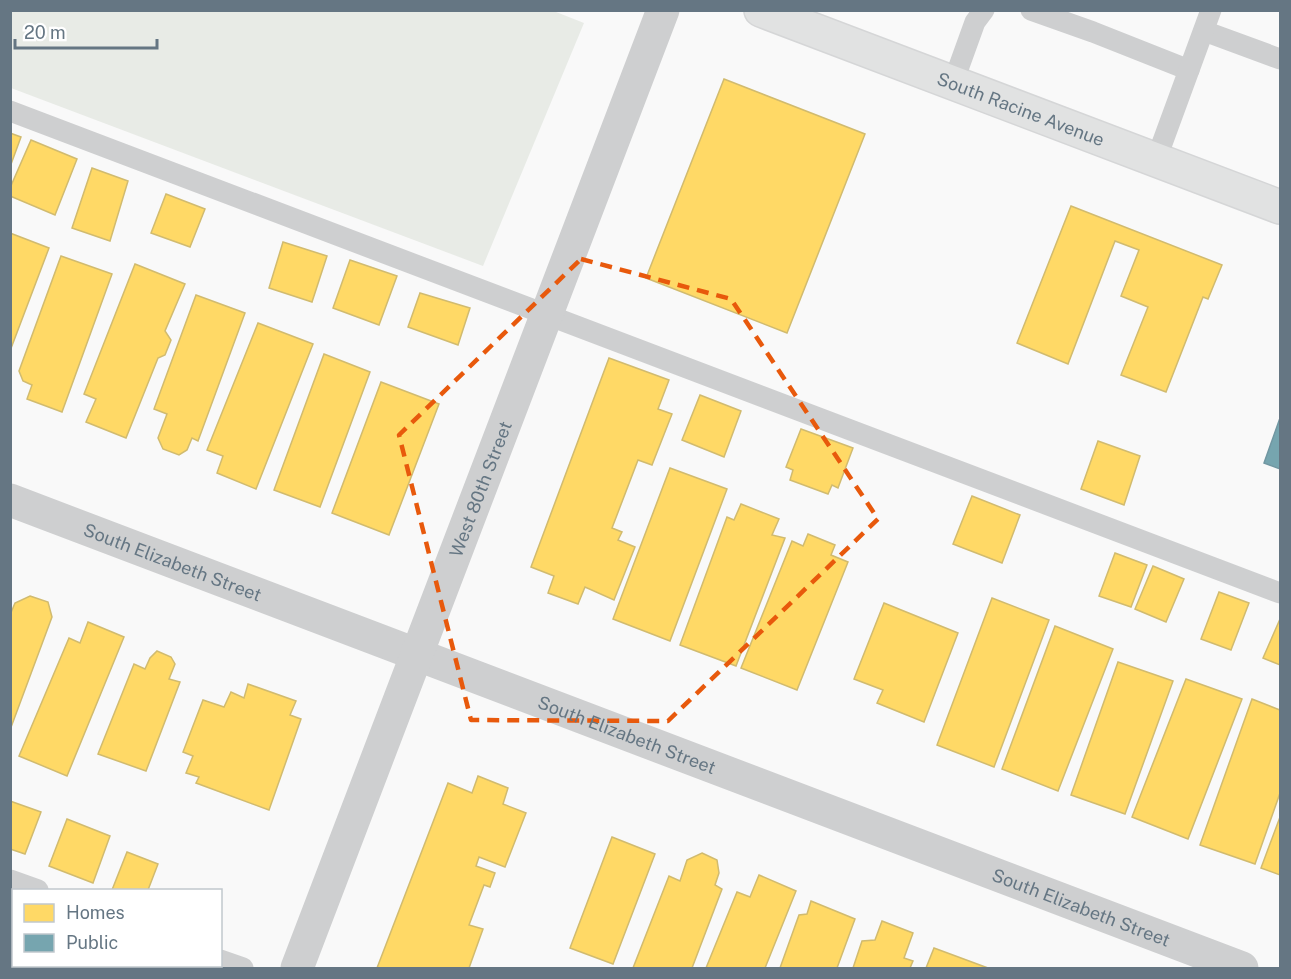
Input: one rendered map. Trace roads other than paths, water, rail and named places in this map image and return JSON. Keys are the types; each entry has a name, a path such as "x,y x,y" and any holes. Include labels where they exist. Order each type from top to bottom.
{"street":[{"name":"West 80th Street","path":"297,969 663,10"},
{"name":"South Racine Avenue","path":"762,10 1281,207"},
{"name":"South Elizabeth Street","path":"10,500 1242,969"}],"lane":[{"path":"953,83 975,22 984,10"},
{"path":"1031,10 1189,70"},
{"path":"1156,160 1211,10"},
{"path":"1204,31 1281,59"},
{"path":"10,111 1281,593"},
{"path":"10,880 33,889"},
{"path":"222,961 243,969"}]}
